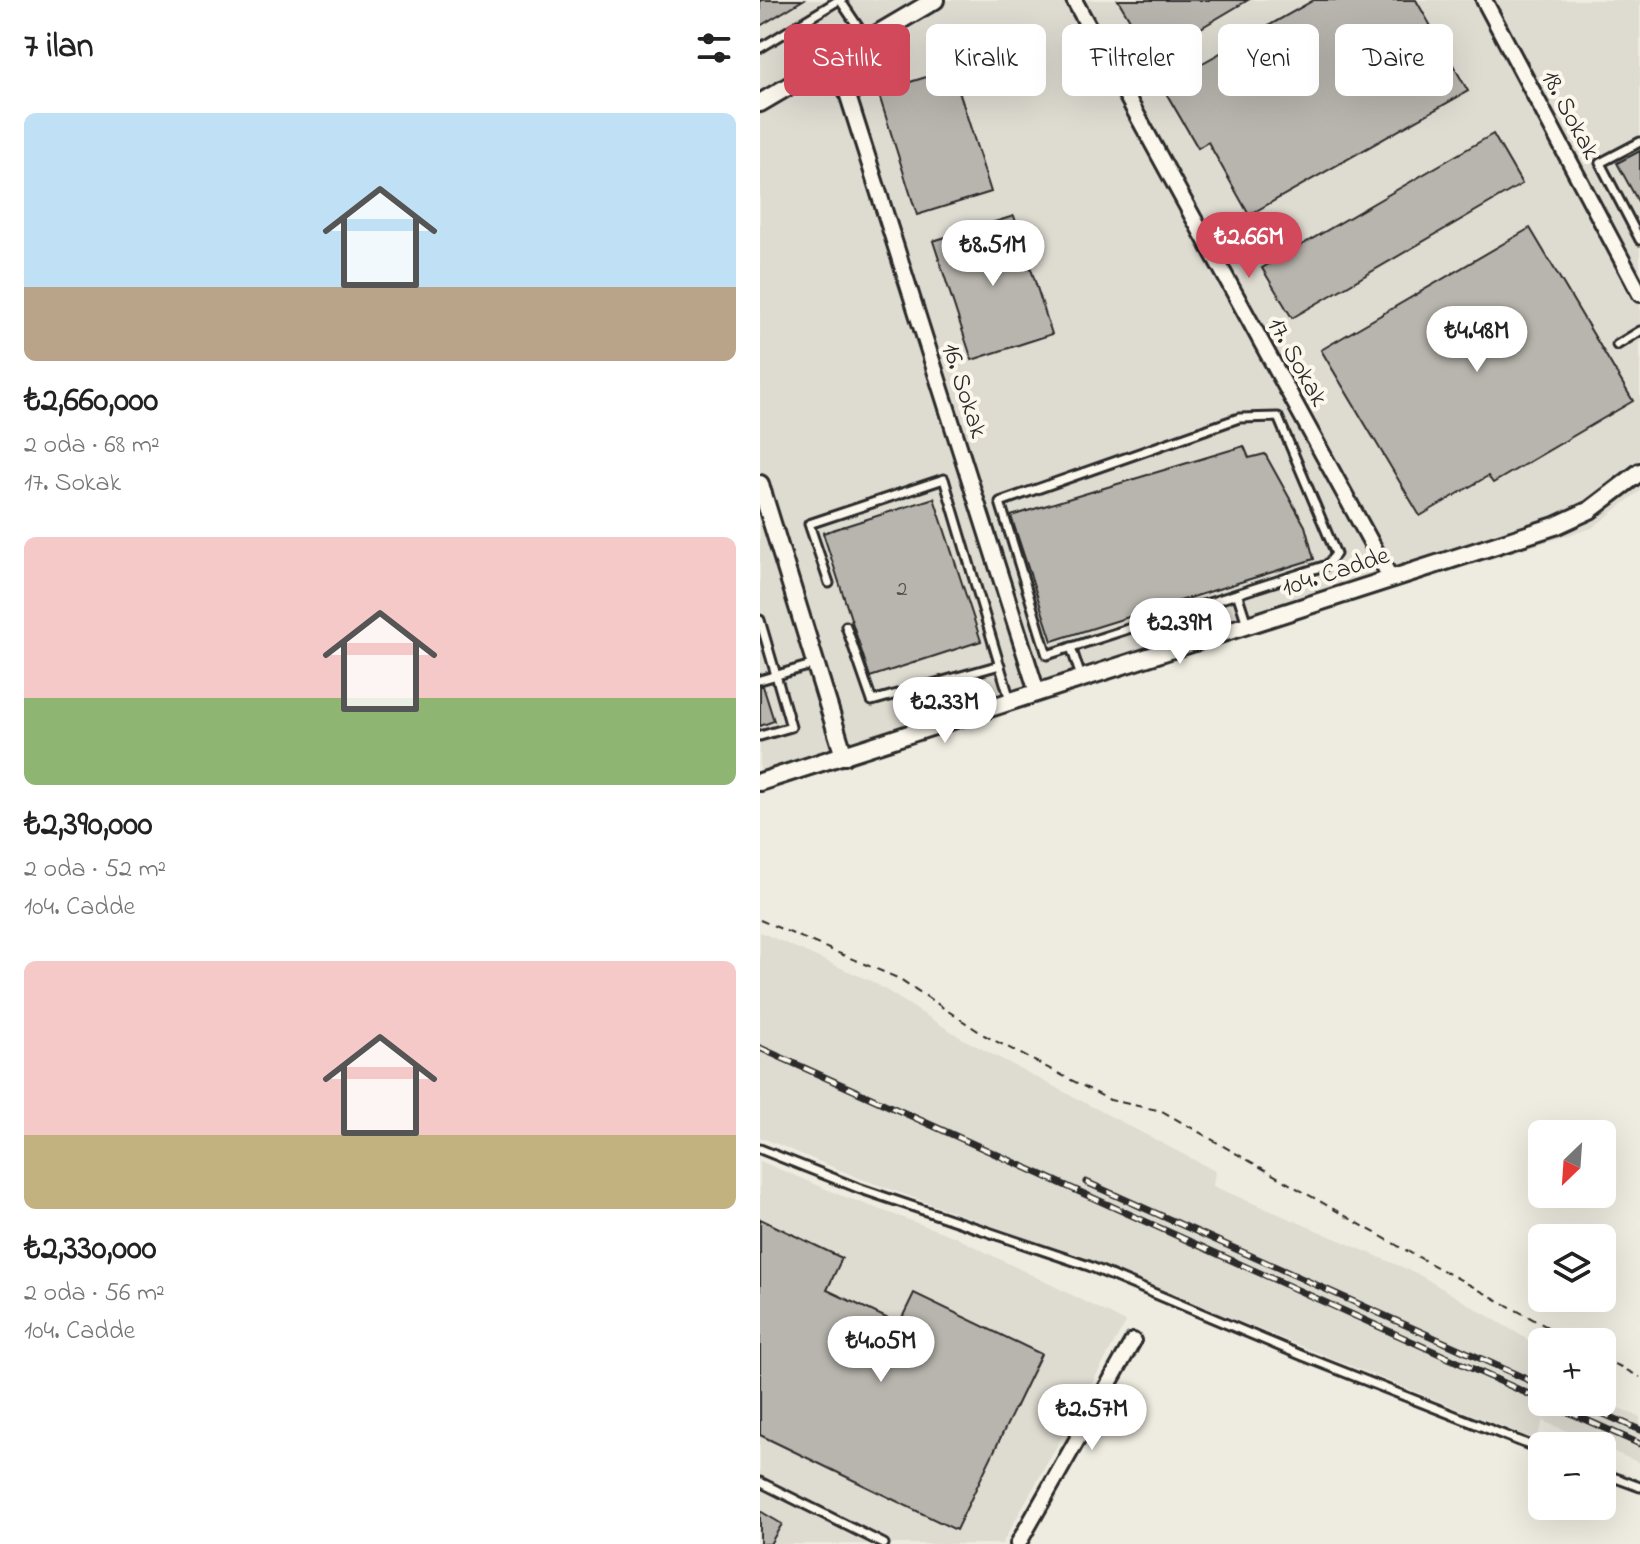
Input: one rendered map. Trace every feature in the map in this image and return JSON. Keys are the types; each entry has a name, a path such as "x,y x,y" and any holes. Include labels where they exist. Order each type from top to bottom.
{"street":[{"path":"894,24 935,0"},
{"name":"17. Sokak","path":"1074,0 1390,577"},
{"name":"18. Sokak","path":"1484,0 1640,294"},
{"path":"760,103 784,89"},
{"name":"16. Sokak","path":"848,96 1037,692"},
{"name":"104. Cadde","path":"760,782 1555,526 1590,510 1640,472"},
{"path":"760,484 844,756"},
{"path":"1018,1544 1133,1341"}],"lane":[{"path":"760,48 840,0 856,24"},
{"path":"1640,142 1600,163 1640,240"},
{"path":"1617,345 1640,331"},
{"path":"1278,417 1336,554 1327,565 1238,596 1047,655 1000,502 1239,418 1278,417"},
{"path":"829,583 809,524 944,479 1011,702"},
{"path":"1238,596 1247,624"},
{"path":"760,620 791,727 760,736"},
{"path":"846,626 872,701 1000,665"},
{"path":"1071,647 1081,677"},
{"path":"760,680 815,664"},
{"path":"760,1149 858,1188 1089,1266 1303,1356 1528,1444"},
{"path":"1616,1478 1640,1487"},
{"path":"760,1482 884,1544"}],"path":[{"path":"760,920 900,979 984,1035 1110,1100 1162,1111 1549,1328"},
{"path":"1616,1364 1640,1377"}],"shaded area":[{"path":"760,0 1640,0 1640,491 1592,528 760,782"},
{"path":"760,932 873,982 963,1039 1215,1171 1213,1186 1416,1273 1528,1340 1528,1416 1616,1416 1616,1407 1640,1417 1640,1463 1616,1453 1616,1432 1568,1432 1543,1421 1539,1432 1528,1432 1528,1437 1081,1258 859,1178 760,1137"},
{"path":"760,1161 840,1195 953,1236 1126,1322 1002,1544 760,1544"}],"building":[{"path":"760,0 803,0 760,26"},
{"path":"1118,0 1248,0 1202,27 1202,24 1132,24"},
{"path":"1314,0 1416,0 1430,24 1335,24 1335,96 1453,96 1453,65 1468,91 1249,215 1208,142 1198,148 1168,96 1202,96 1202,63 1218,54 1218,96 1319,96 1319,24 1272,24"},
{"path":"926,77 926,96 961,96 991,192 917,215 879,96 910,96 910,82"},
{"path":"1493,134 1522,184 1292,318 1262,268"},
{"path":"1640,151 1640,205 1617,163"},
{"path":"1014,216 1052,334 972,360 933,241"},
{"path":"1530,228 1633,401 1493,483 1488,476 1420,516 1321,350"},
{"path":"1244,446 1249,458 1265,454 1305,526 1314,559 1052,641 1011,516"},
{"path":"934,498 981,641 870,677 823,533"},
{"path":"760,686 763,686 774,721 760,726"},
{"path":"760,1219 842,1258 827,1290 899,1324 914,1293 1041,1354 956,1530 760,1435"},
{"path":"760,1511 782,1524 770,1544 760,1544"}],"railway":[{"path":"760,1048 1528,1394"},
{"path":"1086,1182 1528,1380"},
{"path":"1577,1416 1640,1444"},
{"path":"1608,1416 1640,1430"}]}
